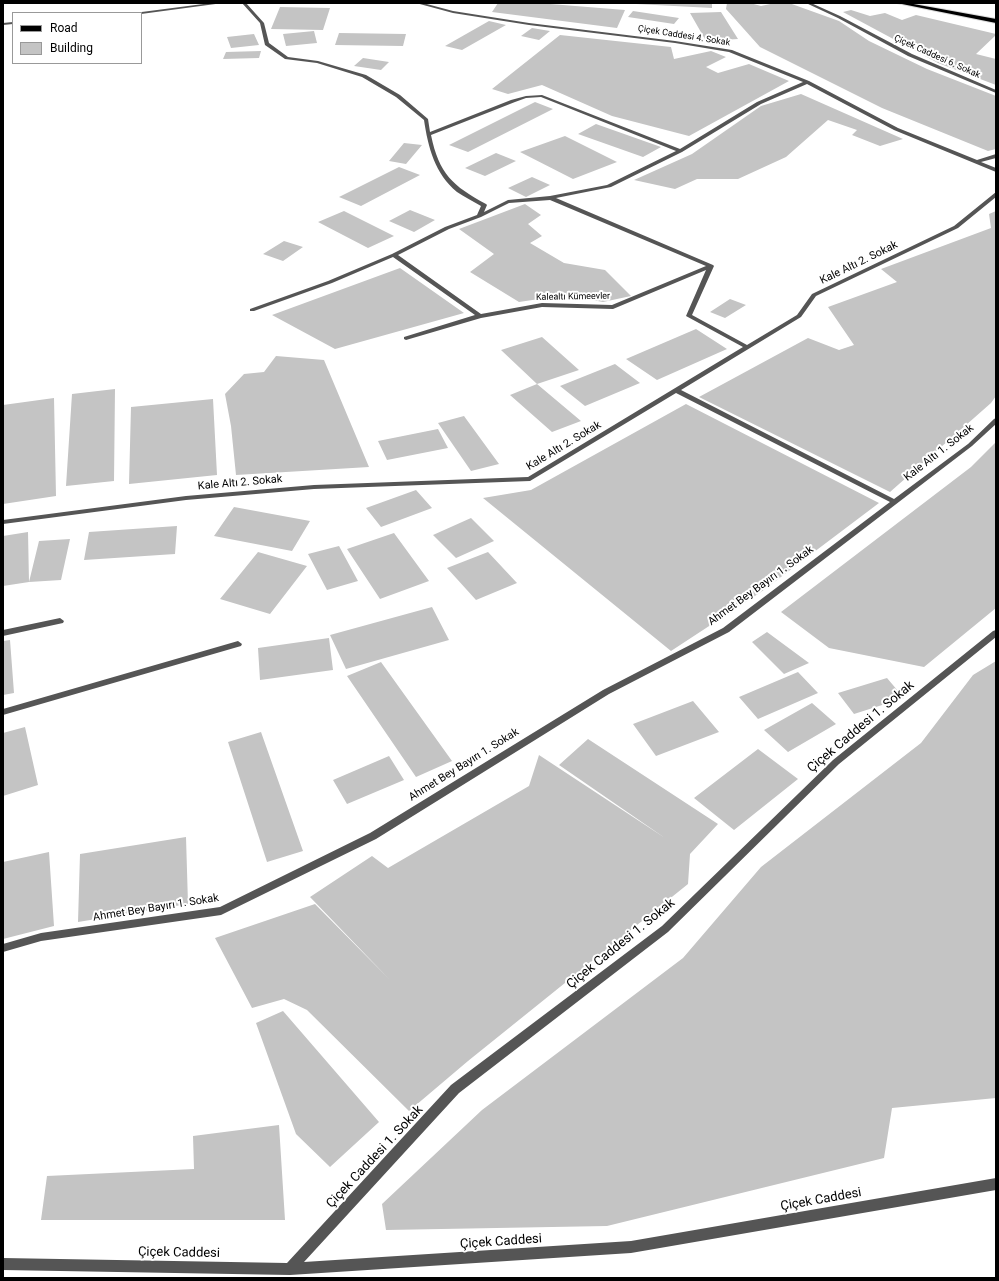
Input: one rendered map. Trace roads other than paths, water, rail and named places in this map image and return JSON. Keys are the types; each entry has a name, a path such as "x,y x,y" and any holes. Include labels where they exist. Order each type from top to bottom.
{"main road":[{"path":"900,3 996,21"}],"street":[{"path":"142,12 221,3"},
{"path":"244,3 262,23 267,44 287,58 318,62 364,76 398,96 426,120 430,147 441,170 458,190 484,205 478,216"},
{"name":"Çiçek Caddesi 4. Sokak","path":"418,3 454,12 529,24 660,40 730,51 807,82 896,128 996,170"},
{"name":"Çiçek Caddesi 6. Sokak","path":"808,3 840,17 910,55 996,92"},
{"path":"252,310 330,282 394,255 447,228 508,202 550,198 609,186 680,152 759,103 807,82"},
{"path":"428,135 513,101 526,97 542,96 680,152"},
{"path":"976,162 996,156"},
{"name":"Kale Altı 2. Sokak","path":"3,522 186,498 314,487 530,479 799,316 814,296 956,227 996,194"},
{"path":"550,198 711,266 689,316 747,347"},
{"path":"394,255 480,316"},
{"name":"Kalealtı Kümeevler","path":"406,338 480,316 542,305 613,307 711,266"},
{"path":"675,390 895,502"},
{"name":"Kale Altı 1. Sokak","path":"895,502 970,445 996,420"},
{"name":"Ahmet Bey Bayırı 1. Sokak","path":"3,948 41,938 221,911 373,836 606,692 726,630 895,502"},
{"path":"3,633 60,621"},
{"name":"Çiçek Caddesi 1. Sokak","path":"290,1269 455,1089 665,929 836,762 996,633"},
{"path":"3,712 238,644"},
{"name":"Çiçek Caddesi","path":"3,1264 290,1269 632,1247 996,1184"}]}
